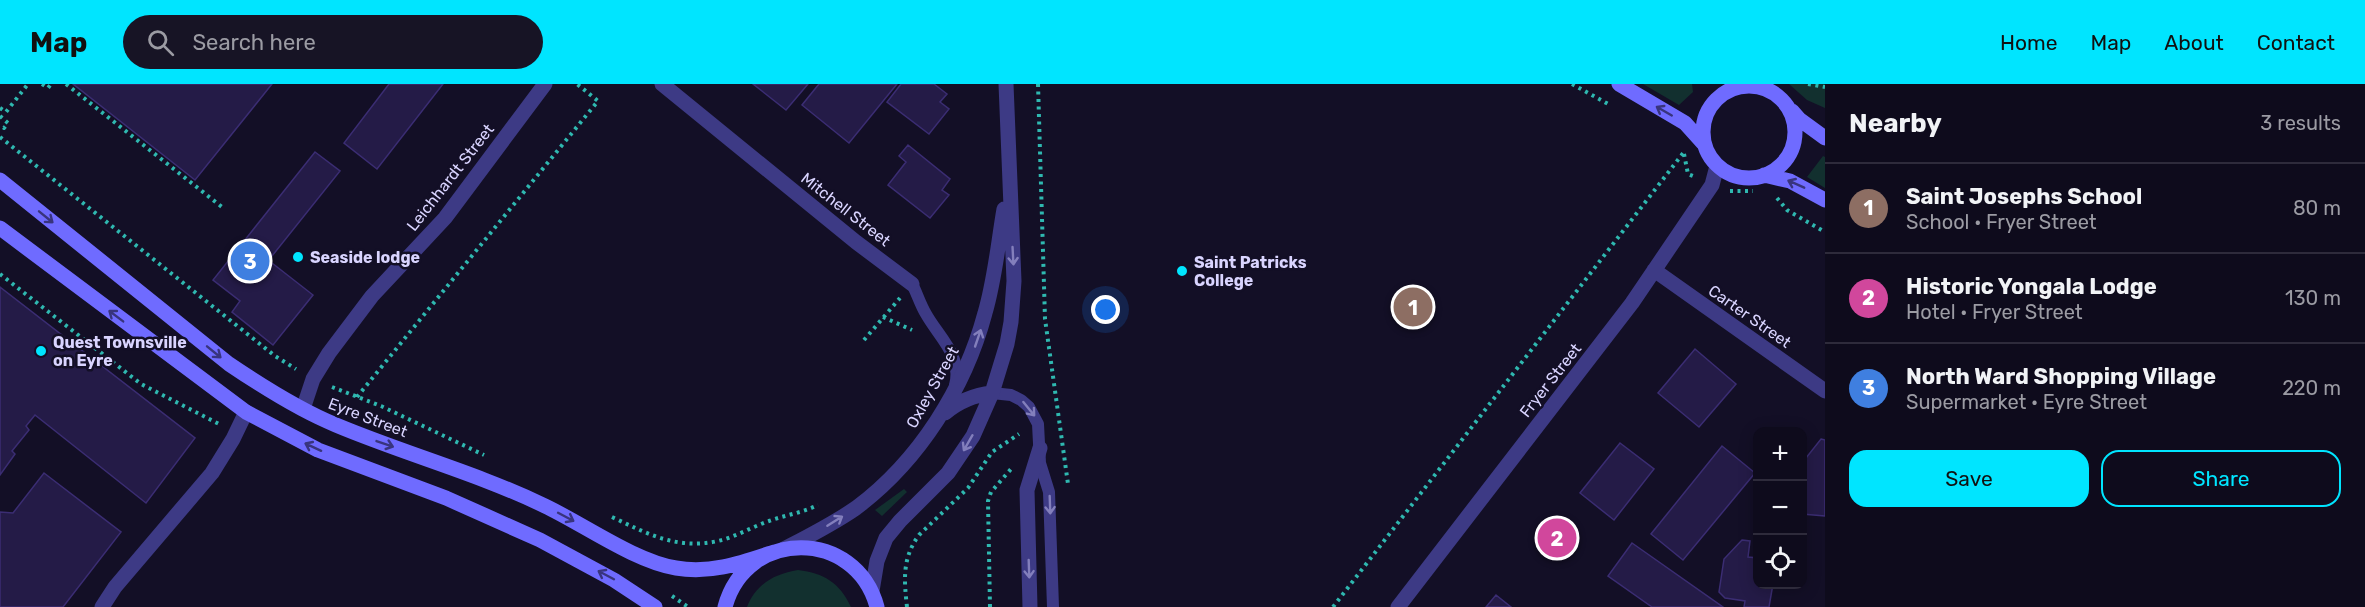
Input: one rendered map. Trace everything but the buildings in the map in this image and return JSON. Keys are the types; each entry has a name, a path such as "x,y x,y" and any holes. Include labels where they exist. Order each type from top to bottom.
{"main road":[{"path":"1619,84 1685,123 1703,143"},
{"path":"1825,138 1799,119 1776,93 1762,87 1746,85 1731,86 1717,97 1707,111 1702,127 1703,143 1708,156 1717,166 1731,175 1746,178 1764,176 1790,181 1825,200"},
{"path":"1764,176 1776,170 1786,160 1793,147 1796,133 1794,118 1787,104"},
{"name":"Eyre Street","path":"0,180 256,383 334,424 447,465 544,505 657,564 689,570 710,570 728,567 779,551 810,548 836,555 857,570 872,591"},
{"path":"0,228 246,412 318,450 446,498 540,540 614,580 655,607"},
{"path":"725,607 738,579 760,559 779,551"},
{"path":"872,591 877,607"}],"street":[{"name":"Leichhardt Street","path":"303,409 314,379 329,353 372,296 445,218 545,84"},
{"name":"Mitchell Street","path":"662,84 856,242 912,284"},
{"name":"Oxley Street","path":"872,591 877,561 886,538 951,469 973,436 992,393 1007,344 1014,281 1006,84"},
{"name":"Fryer Street","path":"1398,607 1632,303 1712,184 1717,166"},
{"name":"Oxley Street","path":"779,551 838,520 872,494 910,457 952,395 970,358 986,313 1009,177"},
{"name":"Carter Street","path":"1654,270 1825,391"},
{"path":"936,421 960,402 978,395 992,393"},
{"path":"102,607 115,587 212,473 246,412"},
{"path":"1030,607 1027,490 1040,448"}],"lane":[{"name":"Mitchell Street","path":"912,284 926,315 950,350 956,371 952,395"},
{"path":"992,393 1011,395 1021,400 1029,407 1038,424 1040,464 1049,492 1053,607"}],"path":[{"path":"0,108 6,112 28,84"},
{"path":"42,84 48,88 51,84"},
{"path":"66,84 222,207"},
{"path":"357,397 598,101 577,84"},
{"path":"1038,84 1045,319 1069,491"},
{"path":"1572,84 1614,107"},
{"path":"1808,84 1825,87"},
{"path":"0,116 8,123 4,128 0,125"},
{"path":"0,137 275,356 314,379 487,457"},
{"path":"1681,144 1688,174 1712,184"},
{"path":"1334,607 1684,151"},
{"path":"1787,210 1825,232"},
{"path":"864,340 912,284"},
{"path":"883,317 905,325 917,333"},
{"path":"1038,424 1059,421"},
{"path":"907,607 904,569 907,555 919,535 968,488 992,452 1023,432 1025,440"},
{"path":"990,607 988,501 992,492 1014,466"},
{"path":"606,514 660,539 676,543 699,543 718,541 774,519 802,512 823,502"}],"green space":[{"path":"1643,84 1692,84 1693,92 1679,105"},
{"path":"1789,84 1825,84 1825,108 1807,100"},
{"path":"1823,156 1825,157 1825,188 1807,177"},
{"path":"904,489 907,492 882,516 875,510"},
{"path":"798,570 816,574 830,581 842,592 851,607 747,607 755,592 767,581 781,574"}],"place":[{"name":"Seaside lodge","path":"298,257"},
{"name":"North Ward Shopping Village","path":"250,261"},
{"name":"Saint Patricks College","path":"1182,271"},
{"name":"Saint Josephs School","path":"1413,307"},
{"name":"Quest Townsville on Eyre","path":"41,351"},
{"name":"Historic Yongala Lodge","path":"1557,538"}]}
